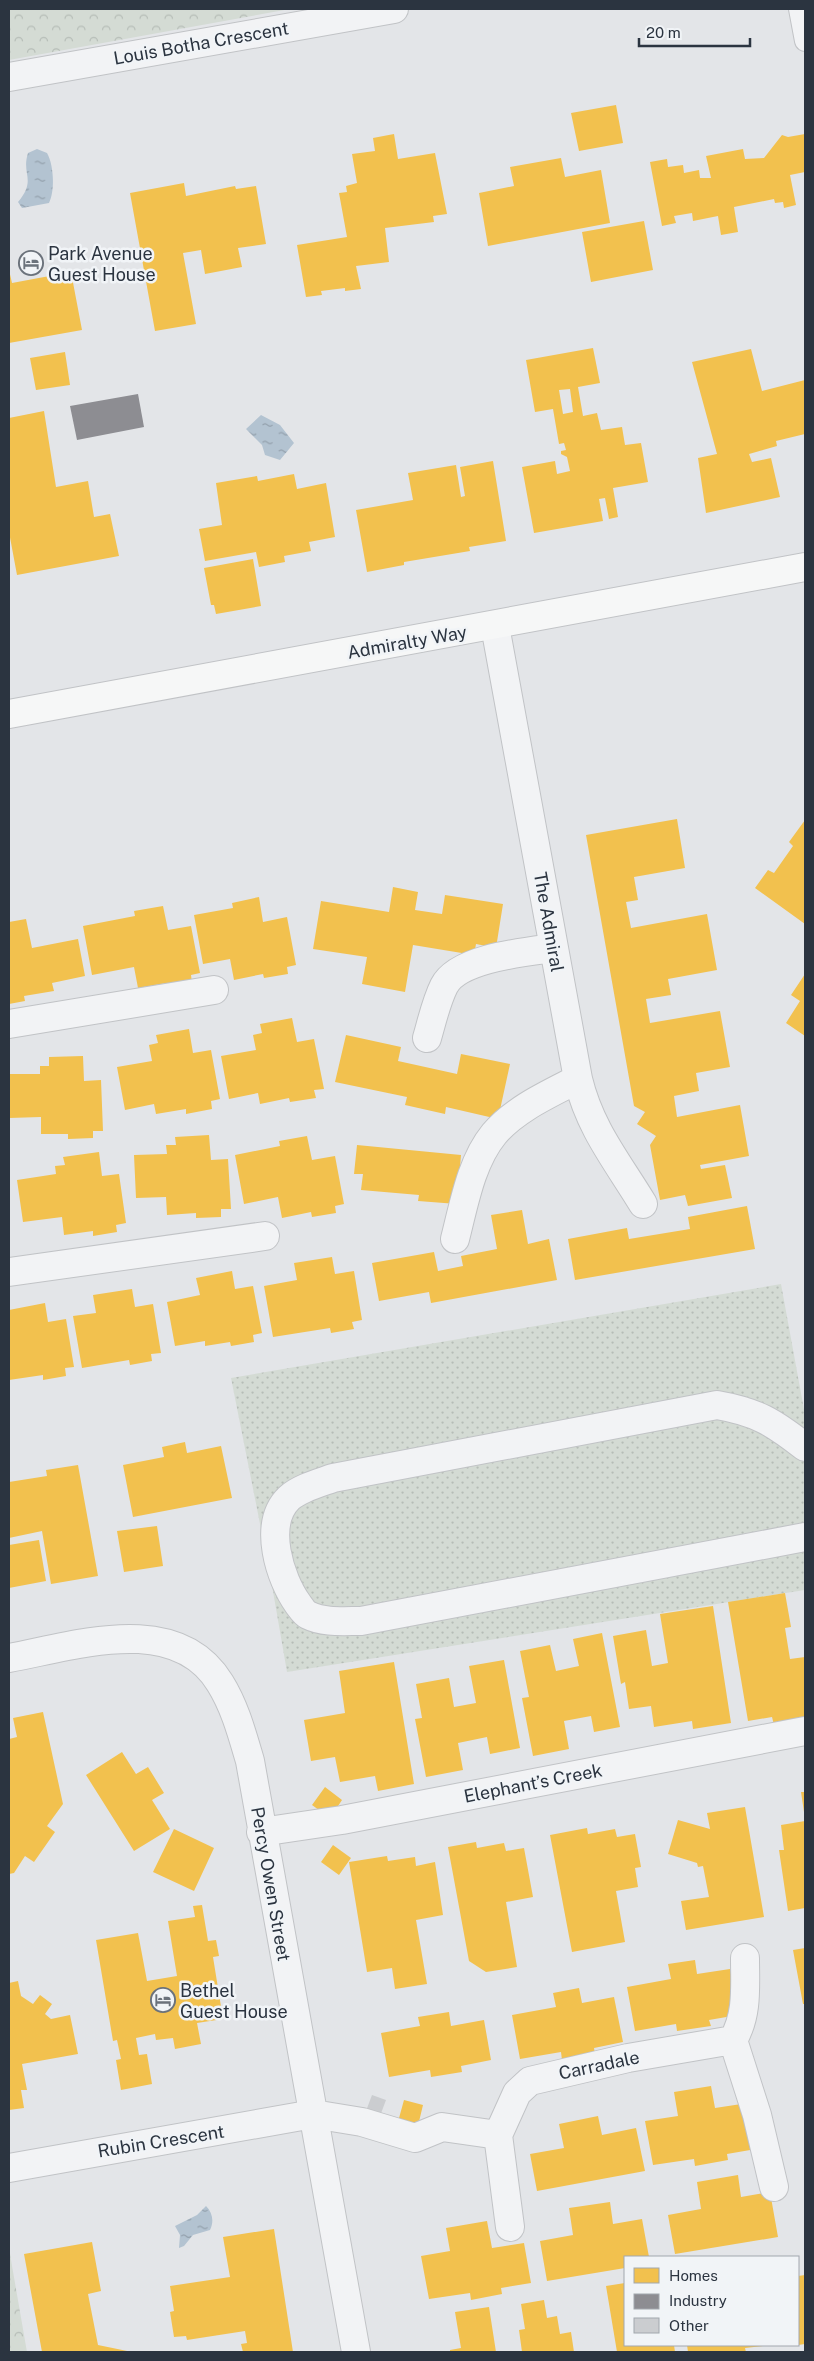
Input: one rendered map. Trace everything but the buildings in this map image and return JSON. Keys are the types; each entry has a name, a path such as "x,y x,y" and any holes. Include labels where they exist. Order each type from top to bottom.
{"main road":[{"name":"Admiralty Way","path":"9,714 495,626 805,567"}],"street":[{"name":"Louis Botha Crescent","path":"9,78 394,9"},
{"name":"The Admiral","path":"495,626 578,1079 587,1112 598,1134 643,1204"},
{"path":"427,1038 444,985 458,972 478,963 508,955 554,948"},
{"path":"9,1024 214,990"},
{"path":"455,1239 468,1190 484,1148 494,1134 508,1120 532,1104 578,1079"},
{"path":"9,1272 265,1236"},
{"path":"805,1446 776,1424 746,1410 717,1405 333,1478 305,1488 289,1498 278,1513 275,1534 280,1571 290,1593 306,1615 331,1622 360,1621 805,1537"},
{"name":"Percy Owen Street","path":"9,1658 94,1642 139,1638 171,1644 202,1663 220,1682 238,1720 250,1761 261,1832 356,2352"},
{"name":"Elephant’s Creek","path":"261,1832 352,1818 805,1730"},
{"path":"745,1958 744,2014 741,2025 733,2040 757,2115 774,2188"},
{"name":"Carradale","path":"498,2135 517,2093 530,2081 628,2058 733,2040"},
{"path":"313,2114 362,2122 415,2138 442,2127 498,2135 510,2227"},
{"name":"Rubin Crescent","path":"9,2168 313,2114"}],"lane":[{"path":"799,9 805,41"}],"green space":[{"path":"9,9 290,9 9,60"},
{"path":"781,1284 805,1415 805,1590 287,1672 270,1574 231,1378"},
{"path":"9,2246 11,2260 27,2352 9,2352"}],"water":[{"path":"37,149 47,153 51,164 53,185 51,198 49,203 22,208 18,202 27,188 26,160 28,153"},
{"path":"261,415 280,425 294,443 280,460 265,455 262,445 246,429"},
{"path":"206,2206 212,2218 210,2230 193,2235 184,2246 179,2248 180,2235 175,2226 197,2215"}],"place":[{"name":"Park Avenue Guest House","path":"31,263"},
{"name":"Bethel Guest House","path":"163,2000"}]}
